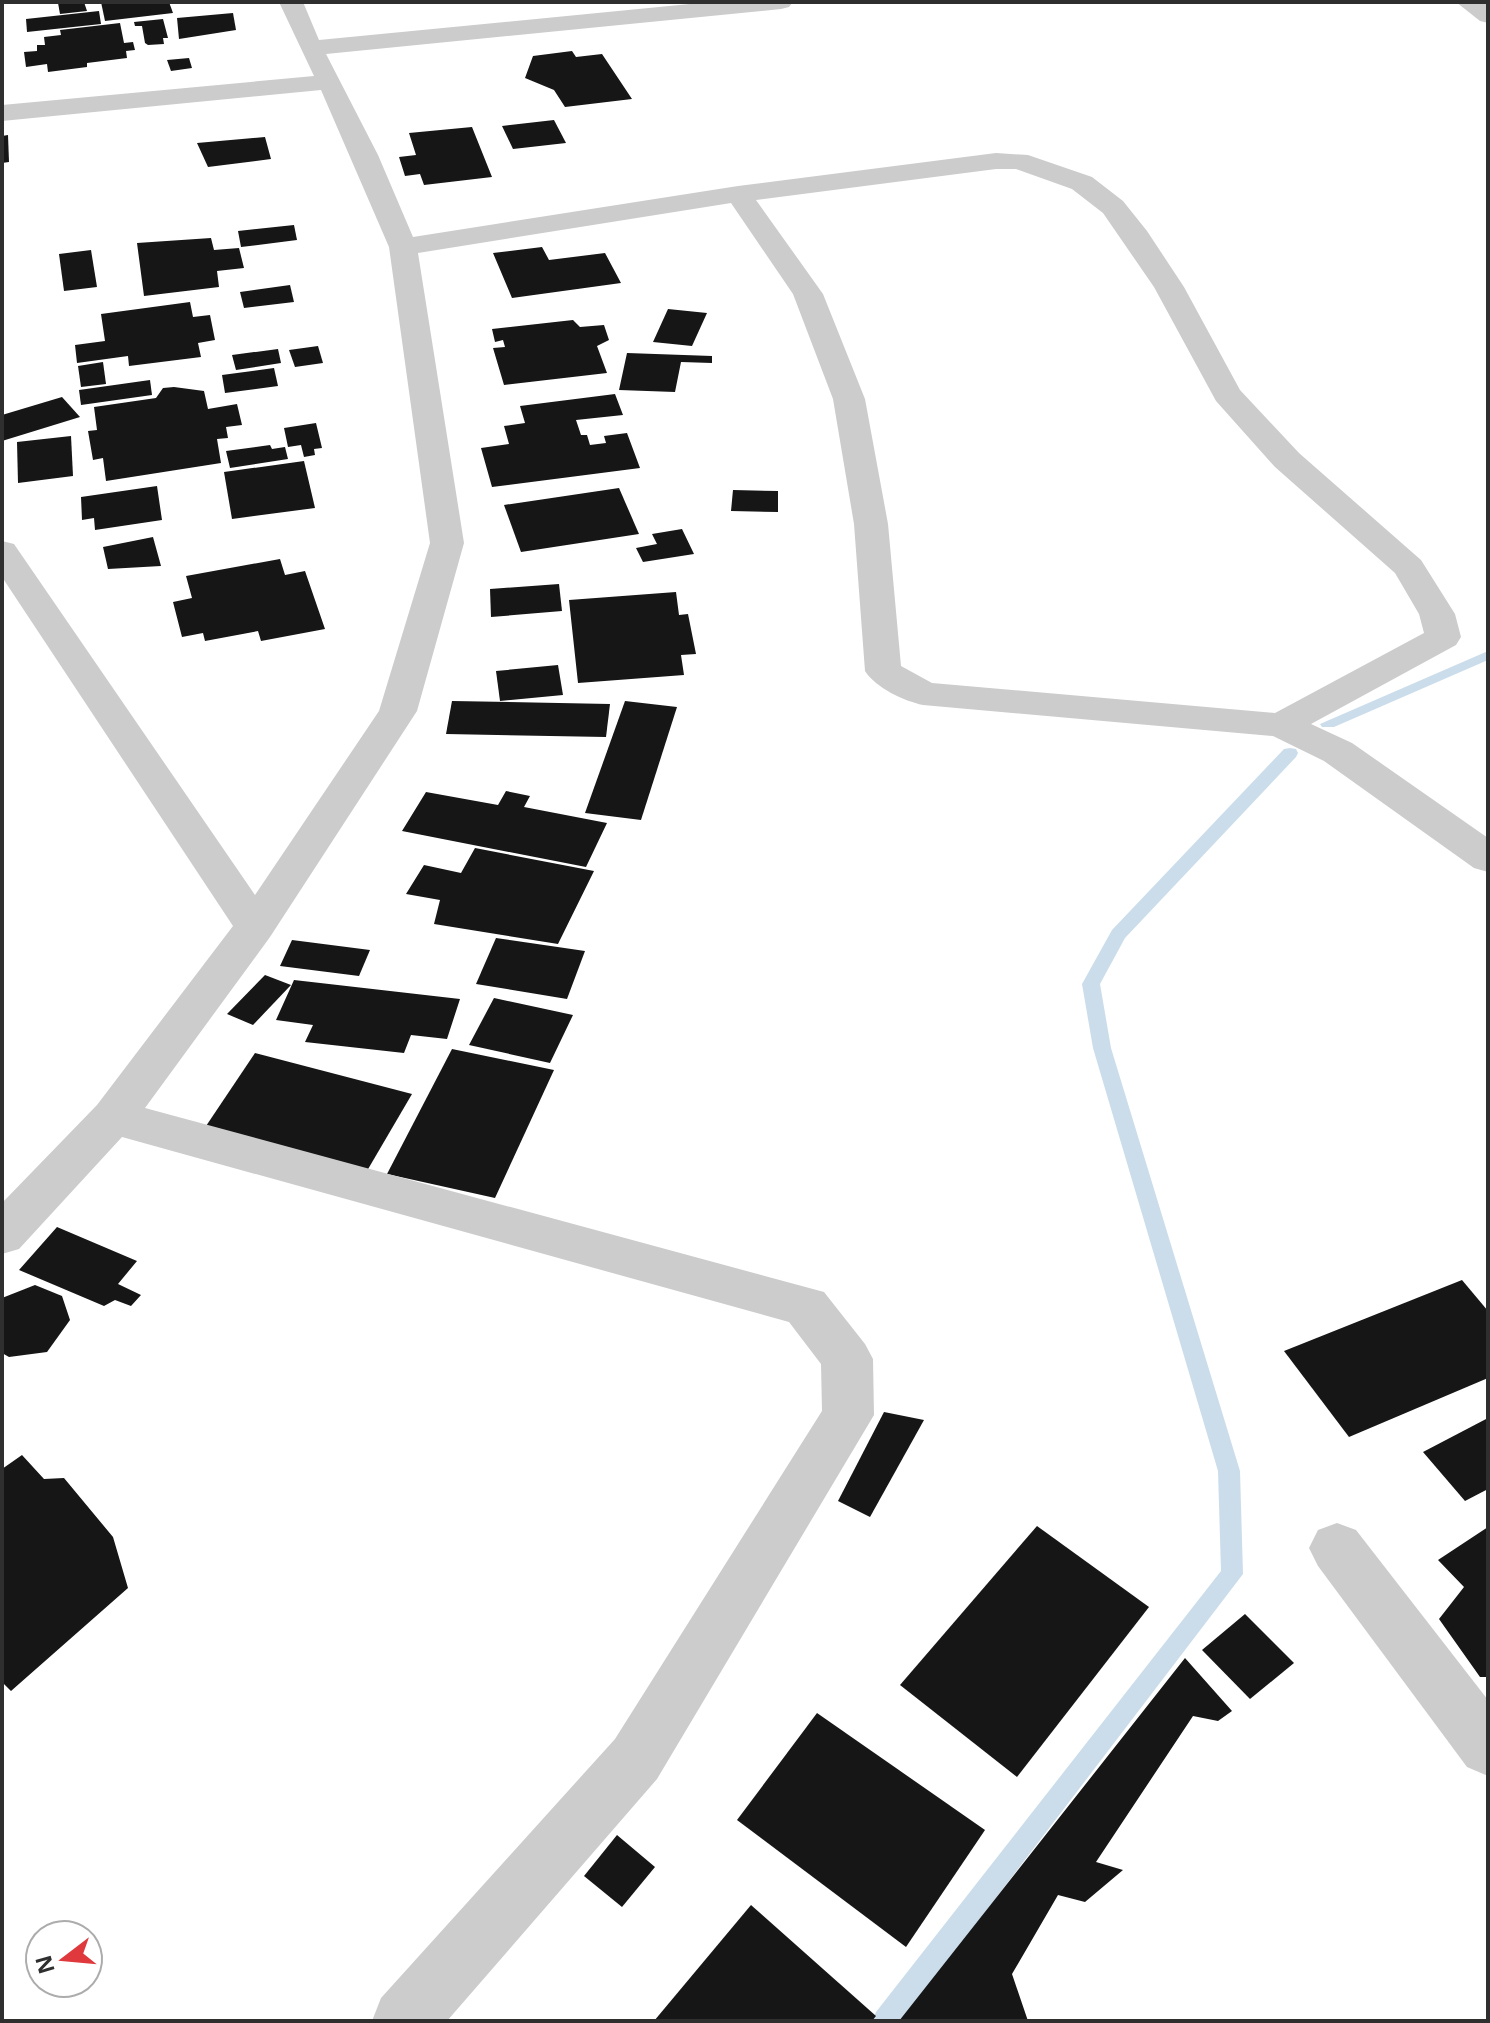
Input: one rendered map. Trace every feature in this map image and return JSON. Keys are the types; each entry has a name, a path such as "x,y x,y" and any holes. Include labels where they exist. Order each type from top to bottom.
{"street":[{"path":"2,1235 113,1117 255,927 398,711 447,543 403,247 291,2"},
{"path":"311,48 781,2"},
{"path":"1468,2 1488,16"},
{"path":"2,113 330,82"},
{"path":"403,247 738,194 996,161 1019,161 1082,183 1113,207 1137,237 1169,287 1227,394 1287,460 1409,567 1437,614 1443,637 1281,725"},
{"path":"738,194 808,294 849,399 871,524 883,671 923,694 1281,725 1338,752 1488,858"},
{"path":"2,551 255,927"},
{"path":"113,1117 806,1306 847,1359 848,1415 636,1759 404,2021"},
{"path":"1337,1548 1488,1747"}],"building":[{"path":"84,2 87,11 60,14 58,3"},
{"path":"101,2 169,2 173,13 105,21"},
{"path":"99,11 101,24 27,32 26,19"},
{"path":"233,13 236,30 179,39 177,18"},
{"path":"163,19 168,38 163,38 164,44 148,45 142,26 135,26 134,22"},
{"path":"120,23 124,43 133,42 135,50 126,51 127,58 48,72 47,64 26,67 24,52 37,51 37,45 45,45 44,37 61,35 60,30"},
{"path":"572,51 576,57 602,54 632,99 565,107 554,90 525,78 533,56"},
{"path":"189,58 192,68 171,71 167,60"},
{"path":"554,120 566,143 513,149 502,126"},
{"path":"472,127 492,177 424,185 420,174 405,176 399,157 416,155 409,133"},
{"path":"8,135 9,162 2,163 2,136"},
{"path":"265,137 271,159 208,167 197,143"},
{"path":"294,225 297,240 241,247 238,231"},
{"path":"211,238 214,250 239,248 244,268 217,271 219,287 144,296 137,243"},
{"path":"542,247 549,260 605,253 621,283 512,298 493,253"},
{"path":"91,250 97,287 64,291 59,254"},
{"path":"290,285 294,302 244,308 240,292"},
{"path":"190,302 193,317 210,315 215,340 198,343 201,357 129,366 128,356 77,363 75,345 105,341 101,314"},
{"path":"668,309 707,313 692,346 653,342"},
{"path":"573,320 580,327 604,325 609,340 597,346 607,373 504,385 493,348 505,347 503,340 495,342 492,329"},
{"path":"318,346 323,363 295,367 289,350"},
{"path":"278,349 281,363 236,370 232,355"},
{"path":"627,353 712,356 712,363 681,362 675,392 619,390"},
{"path":"103,362 106,384 81,387 78,366"},
{"path":"274,368 278,386 225,393 222,375"},
{"path":"150,380 152,395 81,405 79,390"},
{"path":"163,388 204,391 208,409 237,404 242,425 226,427 228,438 217,439 221,463 106,481 103,458 93,460 88,431 97,430 94,407 156,398"},
{"path":"615,394 623,415 576,420 581,435 587,435 590,445 606,443 604,436 627,433 640,468 492,487 481,448 509,444 504,426 525,423 520,406"},
{"path":"62,397 80,417 2,441 2,415"},
{"path":"316,423 322,448 314,449 315,455 304,457 301,445 288,447 284,428"},
{"path":"71,436 73,476 18,483 17,442"},
{"path":"270,445 272,449 285,447 288,459 230,468 226,451"},
{"path":"304,461 315,508 232,519 224,472"},
{"path":"157,486 162,520 95,530 94,518 82,520 81,497"},
{"path":"619,488 639,534 521,552 504,505"},
{"path":"733,490 778,491 778,512 731,511"},
{"path":"682,529 694,554 643,562 636,548 657,544 652,534"},
{"path":"153,537 161,566 108,569 103,547"},
{"path":"280,559 285,575 305,571 325,629 261,641 258,631 205,641 203,633 182,637 173,602 192,598 186,576"},
{"path":"559,584 562,611 491,617 490,589"},
{"path":"676,592 679,615 688,614 696,654 681,655 684,675 578,683 569,600"},
{"path":"558,665 563,695 500,701 496,671"},
{"path":"452,701 610,704 606,737 446,734"},
{"path":"625,701 677,707 641,820 585,813"},
{"path":"506,791 530,796 524,807 607,823 586,867 402,831 426,792 498,805"},
{"path":"475,848 594,871 558,944 434,924 440,900 406,894 424,865 461,873"},
{"path":"496,938 585,951 567,999 476,984"},
{"path":"292,940 370,950 359,976 280,966"},
{"path":"265,975 291,985 253,1025 227,1014"},
{"path":"294,980 460,999 447,1039 411,1035 404,1053 305,1042 313,1025 276,1020"},
{"path":"494,998 573,1015 550,1063 469,1045"},
{"path":"452,1049 554,1070 495,1198 387,1174"},
{"path":"255,1053 412,1094 364,1176 202,1132"},
{"path":"57,1227 137,1261 118,1284 141,1295 131,1306 115,1300 104,1306 19,1270"},
{"path":"1462,1280 1488,1311 1488,1378 1349,1437 1284,1351"},
{"path":"35,1285 62,1296 70,1320 47,1352 9,1357 2,1353 2,1298"},
{"path":"884,1412 924,1420 870,1517 838,1501"},
{"path":"1488,1418 1488,1489 1465,1501 1423,1452"},
{"path":"22,1455 44,1479 64,1478 113,1537 128,1588 11,1691 2,1682 2,1469"},
{"path":"1037,1526 1149,1607 1017,1777 900,1685"},
{"path":"1488,1527 1488,1677 1480,1677 1439,1619 1464,1587 1438,1560"},
{"path":"1245,1614 1294,1663 1250,1699 1202,1650"},
{"path":"1185,1658 1232,1711 1218,1721 1193,1716 1096,1862 1123,1870 1085,1902 1058,1895 1012,1974 1028,2021 899,2021"},
{"path":"817,1713 985,1830 906,1947 737,1820"},
{"path":"617,1835 655,1867 622,1907 584,1876"},
{"path":"751,1905 876,2016 872,2021 654,2021"}],"waterway":[{"path":"1328,724 1488,655"},
{"path":"885,2021 1232,1574 1229,1471 1102,1048 1091,984 1118,934 1290,753"}]}
